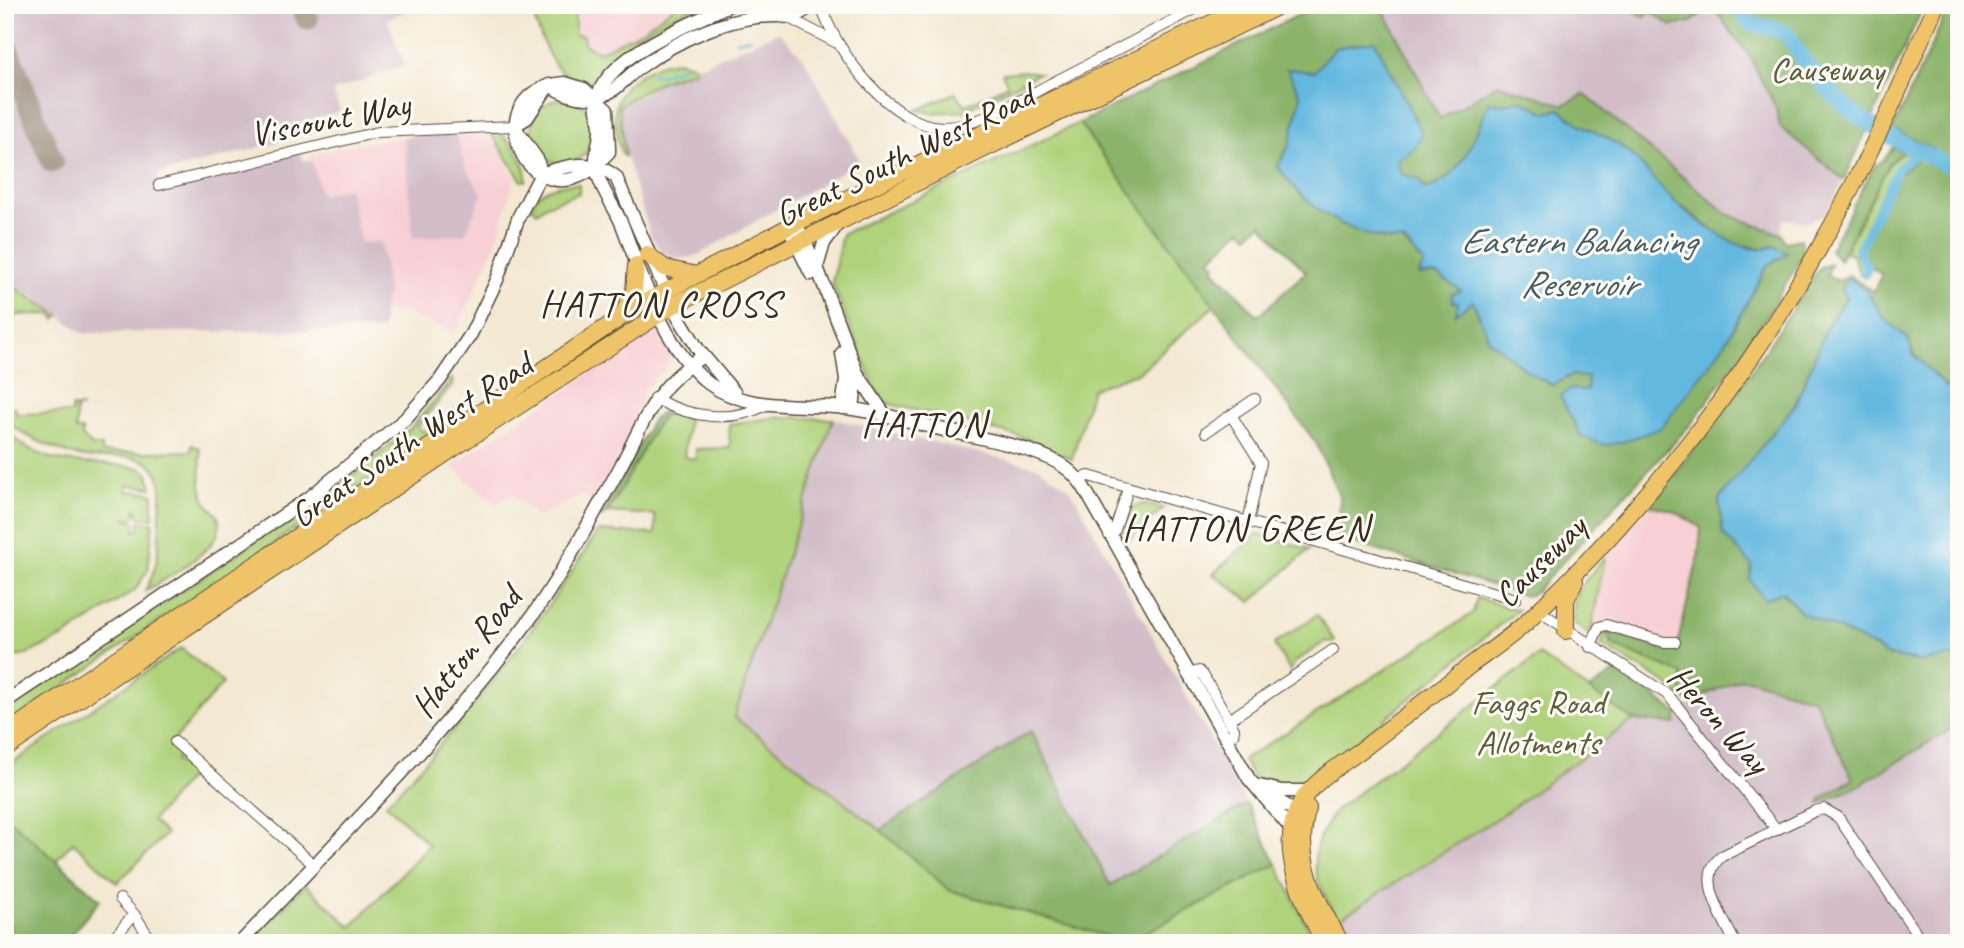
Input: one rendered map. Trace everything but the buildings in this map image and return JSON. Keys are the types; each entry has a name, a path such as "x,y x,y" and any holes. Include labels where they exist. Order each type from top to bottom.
{"main road":[{"name":"Great South West Road","path":"5,734 452,433 655,290 1249,5"},
{"name":"Great South West Road","path":"5,749 448,452 670,312 803,244 839,222 1281,5"},
{"name":"Causeway","path":"1325,943 1297,879 1292,830 1315,787 1539,611 1584,566 1677,454 1763,339 1818,251 1889,113 1936,5"},
{"path":"618,317 634,292 641,260 692,274"},
{"path":"1566,631 1566,600 1584,566"},
{"path":"1301,813 1307,873 1315,896 1341,943"}],"street":[{"path":"596,97 603,83 630,57 729,5"},
{"path":"760,5 783,17 803,23 839,44"},
{"path":"5,702 329,484 405,419 440,380 471,334 497,280 519,216 541,174 537,159 514,126 523,105 536,91 549,85 562,93 581,99 613,92 647,62 694,37 745,19 803,13 812,5"},
{"path":"821,5 839,44 875,89 906,117 927,125 954,126 1010,104 1202,5"},
{"path":"596,97 607,110 610,140 609,152 596,165"},
{"name":"Viscount Way","path":"159,186 378,132 410,128 514,126"},
{"path":"541,174 581,164 596,165 616,177 621,186 641,260 655,290 703,356 739,397"},
{"path":"817,267 824,243 839,222"},
{"path":"792,225 817,267 856,373 885,415"},
{"path":"803,244 844,360 847,408"},
{"path":"670,312 690,364 717,389 768,404 847,408 885,415 1040,454 1064,466 1078,479 1226,741 1255,787 1292,830"},
{"name":"Hatton Road","path":"240,943 443,728 536,611 555,583 617,472 654,398 690,364 703,356"},
{"path":"847,408 856,373"},
{"path":"654,398 711,417 744,414 768,404"},
{"path":"1206,432 1255,399"},
{"path":"1231,415 1261,463 1248,522"},
{"path":"1078,479 1089,476 1516,599"},
{"path":"1110,535 1115,530 1128,489"},
{"name":"Heron Way","path":"1539,611 1590,647 1636,671 1668,695 1777,830"},
{"path":"1590,647 1599,627 1606,625 1664,642 1675,642"},
{"path":"1229,720 1333,650"},
{"path":"1187,674 1199,671 1203,675 1234,733 1226,741"},
{"path":"175,742 314,864"},
{"path":"1255,787 1272,790 1315,787"},
{"path":"1255,787 1301,813"},
{"path":"1735,943 1709,884 1709,873 1722,856 1815,811 1825,809 1838,817 1923,943"},
{"path":"120,899 134,914 153,943"},
{"path":"110,943 134,914"}],"shaded area":[{"path":"5,5 424,5 387,19 405,65 333,91 340,111 282,129 276,143 158,174 162,192 299,150 303,160 312,161 321,195 348,188 361,243 381,242 388,295 384,298 382,330 83,333 31,295 5,282"},
{"path":"577,5 674,5 637,32 599,51 584,43 583,35 577,35"},
{"path":"1381,5 1626,5 1644,17 1650,11 1691,22 1712,6 1750,57 1776,109 1780,127 1844,180 1825,215 1806,222 1783,219 1781,234 1727,214 1584,94 1564,105 1498,84 1440,119"},
{"path":"779,32 804,59 860,161 696,256 680,259 663,253 651,237 624,151 619,106 644,94 657,83 693,72 696,67"},
{"path":"448,134 457,137 465,167 482,194 465,234 413,238 404,137"},
{"path":"420,135 490,135 515,177 494,249 455,333 399,311 384,311 384,298 361,243 321,195 310,155 345,146"},
{"path":"652,332 659,333 670,352 670,364 644,390 627,442 593,503 582,495 537,518 512,494 496,505 451,466"},
{"path":"833,419 1038,467 1070,489 1247,804 1110,885 1031,732 880,830 733,717"},
{"path":"1650,505 1674,511 1701,528 1698,558 1677,646 1667,651 1607,630 1602,637 1591,630 1605,557"},
{"path":"1740,679 1750,679 1818,702 1853,780 1822,798 1831,800 1959,724 1959,943 1352,943 1337,920 1505,813 1633,720 1675,724 1690,702"}],"green space":[{"path":"529,5 575,5 575,35 583,36 584,44 599,52 638,33 677,5 700,5 673,16 635,39 601,67 604,74 588,83 564,74 556,65 543,42"},
{"path":"1319,5 1381,5 1440,119 1498,84 1564,105 1584,94 1727,214 1781,234 1785,242 1801,239 1803,255 1754,336 1691,424 1533,594 1526,596 1338,538 1340,498 1316,443 1079,123","holes":["1375,41 1422,134 1414,149 1397,160 1401,175 1418,179 1425,189 1438,184 1458,166 1473,141 1489,102 1506,104 1520,100 1547,113 1560,109 1576,124 1626,150 1670,198 1732,244 1767,249 1767,266 1725,343 1581,436 1589,377 1572,375 1552,385 1489,340 1473,301 1457,313 1462,291 1424,263 1403,241 1366,234 1332,219 1316,208 1278,166 1290,144 1301,95 1315,72 1335,48","1261,224 1306,272 1258,316 1213,269 1216,265 1210,259 1241,229 1248,236"]},
{"name":"Causeway","path":"1907,5 1920,14 1844,180 1780,127 1776,108 1750,57 1712,6 1691,22 1672,26 1650,11 1644,17 1626,6"},
{"path":"1950,5 1959,5 1959,27 1952,41 1959,46 1959,163 1893,129"},
{"path":"679,61 695,66 695,70 657,83 619,106 623,156 615,122 617,102 621,94 643,73 661,64"},
{"path":"1002,73 1039,73 964,111 933,113 917,110 955,93 966,105 1008,85"},
{"path":"557,99 569,99 586,108 593,119 593,143 586,154 569,163 557,163 545,158 536,149 531,137 531,125 536,113 545,104"},
{"path":"1079,123 1215,305 1139,372 1092,389 1072,459 1022,437 886,403 879,398 832,283 842,234"},
{"path":"494,132 506,139 517,152 524,167 526,181 522,181 492,135"},
{"path":"1893,147 1903,152 1889,164 1840,260 1830,250 1874,166 1884,160"},
{"path":"1903,152 1909,155 1896,166 1856,251 1866,269 1860,275 1853,256 1845,251 1889,164"},
{"path":"1922,155 1959,173 1959,393 1946,387 1913,354 1908,339 1883,317 1867,291 1847,278 1842,288 1847,297 1828,325 1795,405 1719,500 1723,534 1802,613 1864,641 1888,656 1919,661 1959,656 1959,724 1856,787 1820,803 1822,798 1853,779 1814,699 1749,679 1740,679 1690,702 1681,696 1682,674 1612,645 1607,630 1667,651 1677,646 1698,558 1701,528 1674,511 1650,505 1733,399 1820,267 1831,264 1827,276 1839,281 1848,275 1873,291 1882,275 1867,264 1860,251 1896,177"},
{"path":"565,184 579,184 579,193 546,205 537,212 532,207 538,195 544,191"},
{"path":"5,282 59,315 55,320 53,314 15,315 14,321 6,323 8,406 16,408 16,414 72,413 72,407 82,407 76,409 76,430 82,430 82,436 92,446 102,446 102,453 191,451 192,445 200,449 202,491 218,517 219,531 204,552 192,562 144,592 153,574 159,546 161,490 157,473 147,462 140,459 86,457 55,448 19,431 5,418"},
{"path":"452,379 453,384 418,426 422,432 465,404 447,425 5,726 5,710 352,476 411,428"},
{"path":"664,411 673,412 663,416 657,424 608,512 600,518 653,419"},
{"path":"673,412 688,419 684,457 696,459 696,449 730,448 729,424 778,417 833,419 734,717 880,830 949,890 1127,942 1277,864 1315,943 250,943 305,884 351,927 429,845 386,804 444,740 499,673 598,531 655,534 655,515 608,512 657,424 663,416"},
{"path":"5,429 36,453 52,458 68,462 140,468 148,474 152,488 127,485 126,491 153,493 153,518 140,518 136,509 135,517 126,519 135,522 135,531 139,530 139,522 153,522 148,570 135,590 62,638 22,656 5,657"},
{"path":"1144,504 1164,508 1125,543 1120,536 1132,507"},
{"path":"1257,534 1310,549 1251,602 1213,574"},
{"path":"1605,557 1591,630 1587,633 1574,623 1575,603 1581,587"},
{"path":"1477,598 1518,610 1308,782 1290,786 1275,785 1262,781 1251,773 1243,760 1473,613"},
{"path":"1317,615 1335,641 1326,641 1295,662 1290,671 1274,644"},
{"path":"1607,630 1612,645 1683,674 1681,696 1664,682 1601,645"},
{"path":"181,648 223,683 174,740 178,755 176,760 182,766 187,763 195,771 152,821 166,834 117,883 73,842 56,860 100,900 64,943 5,943 5,768"},
{"name":"Faggs Road Allotments","path":"1539,655 1633,720 1505,813 1337,920 1322,889 1315,864 1319,840 1336,810"},
{"path":"1615,672 1641,686 1678,714 1675,724 1633,720 1589,690"},
{"path":"1031,731 1110,885 1247,804 1277,864 1127,942 949,890 880,830"},
{"path":"5,815 100,900 64,943 5,943"}],"water":[{"name":"Eastern Balancing Reservoir","path":"1375,41 1422,134 1414,149 1397,160 1401,174 1418,179 1425,189 1438,184 1458,166 1473,141 1489,102 1506,104 1520,100 1547,113 1560,109 1577,122 1619,145 1639,162 1671,198 1719,235 1748,248 1773,246 1788,253 1767,266 1725,343 1661,428 1620,443 1604,445 1581,436 1560,396 1571,389 1587,390 1588,377 1572,375 1552,385 1530,373 1489,340 1473,301 1456,314 1458,302 1453,302 1452,294 1461,291 1436,274 1419,275 1424,263 1404,241 1385,239 1349,227 1316,208 1289,181 1278,166 1290,144 1301,96 1287,69 1314,72 1335,48"},
{"path":"1847,277 1867,291 1883,317 1908,339 1913,354 1946,387 1959,393 1959,656 1919,661 1888,656 1864,641 1802,613 1783,592 1764,599 1750,580 1752,565 1723,534 1719,499 1795,405 1828,325 1847,297 1842,289"}],"waterway":[{"path":"1737,5 1748,21 1788,35 1822,84 1861,118 1882,132 1959,170"},
{"path":"736,41 751,38"},
{"path":"651,74 658,76 684,66"},
{"path":"1920,154 1924,153"},
{"path":"1864,274 1868,269 1858,252 1898,168 1911,158"}],"taxiway":[{"path":"301,5 307,18"},
{"path":"5,44 52,161"}],"district":[{"name":"HATTON CROSS","path":"660,303"},
{"name":"HATTON","path":"924,423"},
{"name":"HATTON GREEN","path":"1246,527"}]}
